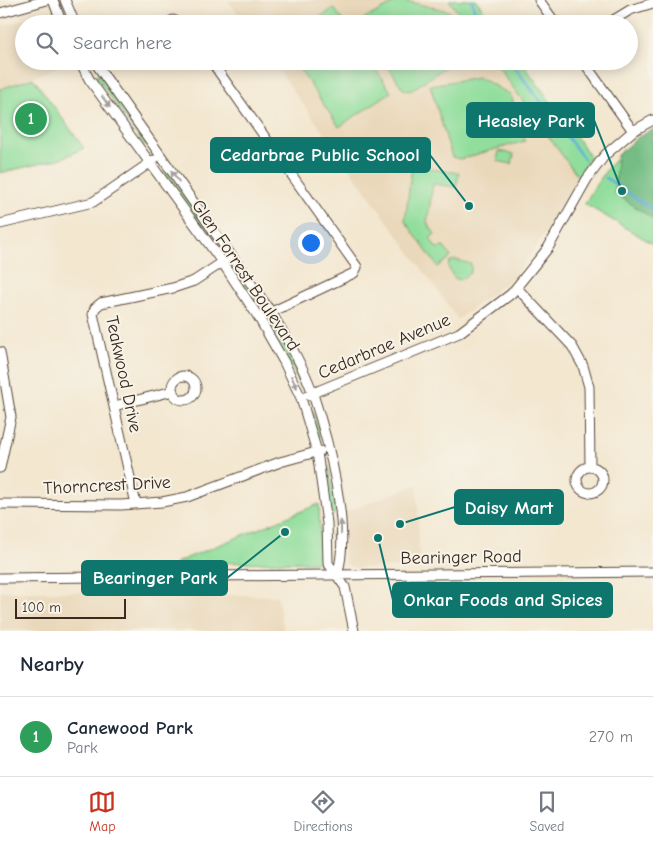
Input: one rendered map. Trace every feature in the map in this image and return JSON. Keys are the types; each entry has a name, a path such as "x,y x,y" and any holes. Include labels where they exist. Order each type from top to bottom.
{"street":[{"path":"0,13 47,0"},
{"path":"53,0 59,15"},
{"path":"65,0 71,15"},
{"path":"539,0 550,15"},
{"path":"619,15 646,3"},
{"name":"Glen Forrest Boulevard","path":"84,70 89,79 222,262 259,318 284,362 301,398 316,452 327,523 328,561 337,575"},
{"name":"Glen Forrest Boulevard","path":"100,70 272,312 295,354 312,394 328,449 340,516 341,563 337,575"},
{"path":"217,70 357,267 354,273 259,318"},
{"path":"589,70 633,132"},
{"name":"Cedarbrae Avenue","path":"301,398 459,333 517,288 548,248 596,167 605,156 633,132 653,120"},
{"path":"0,224 93,202 161,156"},
{"name":"Teakwood Drive","path":"136,504 93,314 95,308 101,303 174,288 194,281 232,257"},
{"path":"517,288 572,346 583,366 589,387 590,467"},
{"path":"0,352 11,417 0,468"},
{"path":"114,406 173,391"},
{"name":"Thorncrest Drive","path":"0,504 136,504 187,497 282,461 328,449"},
{"name":"Bearinger Road","path":"0,578 653,572"},
{"path":"337,575 345,587 354,631"}],"shaded area":[{"path":"228,0 449,0 460,15 239,15"},
{"path":"47,12 48,15 38,15"},
{"path":"15,22 15,70 51,70 0,89 0,27"},
{"path":"278,70 501,70 578,177 544,235 515,276 458,319"},
{"path":"417,484 420,567 354,568 348,565 344,561 343,513"},
{"path":"0,591 277,596 284,631 0,631"}],"green space":[{"path":"400,0 449,11 451,15 371,15"},
{"path":"449,0 476,0 487,15 460,15"},
{"path":"334,8 339,15 324,15"},
{"path":"300,70 376,70 391,92 339,127"},
{"path":"390,70 441,70 410,91 403,89"},
{"path":"501,70 528,70 590,156 578,177"},
{"path":"99,73 147,145 144,145 96,76"},
{"path":"479,77 511,95 525,141 460,159 452,157 430,85"},
{"path":"33,78 84,148 63,158 0,173 0,89"},
{"path":"653,129 653,244 585,204 598,181 613,162 631,144"},
{"path":"653,129 653,219 615,193 617,155 637,138"},
{"path":"499,151 514,154 512,164 497,161"},
{"path":"412,166 459,173 456,187 433,184 427,223 435,234 430,238 436,248 444,247 451,257 438,267 405,221"},
{"path":"164,169 166,169 218,244 214,244 164,174"},
{"path":"456,260 471,264 471,272 460,280 454,278 448,267 450,261"},
{"path":"235,267 260,299 258,302 254,300 234,272"},
{"path":"272,324 276,325 302,377 299,382 271,327"},
{"path":"312,410 321,434 318,438 309,414"},
{"path":"326,465 329,467 336,512 332,516 324,468"},
{"path":"319,504 321,562 175,563"},
{"path":"334,531 337,533 338,559 333,559 332,533"}],"waterway":[{"path":"472,0 475,15"},
{"path":"517,70 584,159"},
{"path":"606,178 653,210"}],"place":[{"name":"Canewood Park","path":"31,119"},
{"name":"Heasley Park","path":"622,191"},
{"name":"Cedarbrae Public School","path":"469,206"},
{"name":"Daisy Mart","path":"400,524"},
{"name":"Bearinger Park","path":"285,532"},
{"name":"Onkar Foods and Spices","path":"378,538"}]}
